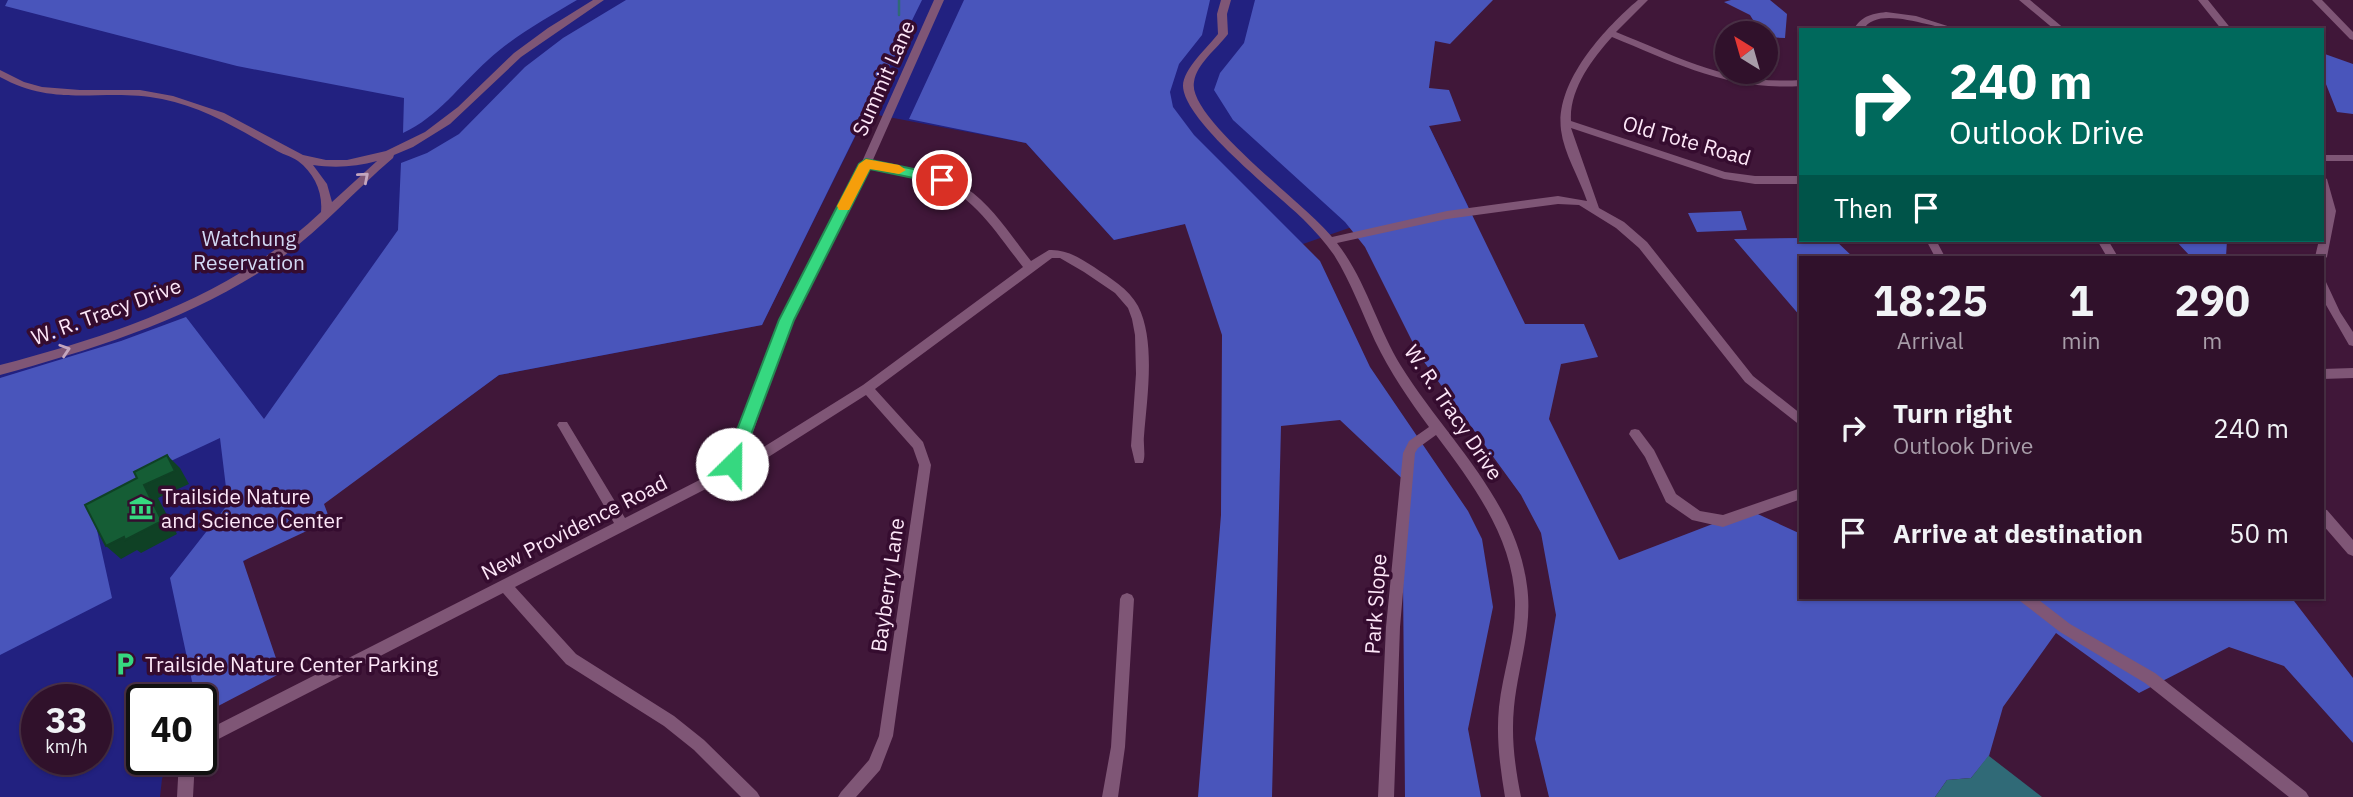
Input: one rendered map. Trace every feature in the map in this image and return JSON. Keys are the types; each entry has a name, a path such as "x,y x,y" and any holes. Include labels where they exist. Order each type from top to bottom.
{"street":[{"name":"W. R. Tracy Drive","path":"0,370 104,338 188,304 277,255 395,151 446,122 539,37 598,0"},
{"name":"Summit Lane","path":"722,475 737,456 786,320 866,164 939,0"},
{"name":"W. R. Tracy Drive","path":"1226,0 1222,15 1223,34 1194,70 1188,84 1190,98 1213,130 1331,241 1360,291 1395,366 1489,502 1507,535 1517,564 1522,601 1522,618 1505,723 1506,760 1513,797"},
{"path":"2024,0 2059,28"},
{"path":"2203,0 2225,28"},
{"path":"2317,0 2353,37"},
{"path":"1594,207 1564,123 1568,95 1624,15 1640,1"},
{"path":"1859,28 1867,16 1888,12 1905,14 1949,28"},
{"path":"1611,33 1730,80 1773,86 1799,83"},
{"name":"W. R. Tracy Drive","path":"1,75 68,95 143,93 183,101 243,127 302,159 315,162 346,162 395,151"},
{"name":"Old Tote Road","path":"1564,123 1724,175 1755,180 1799,180"},
{"path":"2324,158 2353,158"},
{"name":"W. R. Tracy Drive","path":"302,159 318,175 325,189 326,214"},
{"path":"866,164 933,176 960,188 974,199 1030,268"},
{"path":"2321,256 2332,211 2324,186"},
{"path":"1331,241 1428,218 1558,200 1581,202 1594,207 1643,245 1740,368 1759,388 1799,419"},
{"name":"New Providence Road","path":"217,733 722,475 796,434 867,388 1053,253 1063,255 1119,291 1136,313 1141,332 1137,446 1139,459"},
{"path":"2324,290 2334,313 2353,342"},
{"path":"2324,374 2353,373"},
{"name":"Bayberry Lane","path":"846,797 875,765 886,736 926,465 919,446 867,388"},
{"path":"563,425 622,525"},
{"name":"Park Slope","path":"1386,797 1393,627 1409,453 1413,445 1437,428"},
{"path":"1635,434 1655,463 1665,491 1678,505 1697,516 1723,521 1799,494"},
{"path":"2324,516 2353,550"},
{"path":"505,586 570,659 669,721 699,745 752,797"},
{"path":"1110,797 1118,747 1127,599"},
{"path":"2028,599 2065,628 2150,678 2301,797"},
{"path":"185,797 186,775"}],"green space":[{"name":"Watchung Reservation","path":"0,0 1468,0 1435,41 1428,88 1429,126 1468,206 1349,228 1303,244 1185,224 1114,240 1026,143 867,113 762,325 499,375 243,562 197,684 126,684 126,775 163,775 160,797 0,797"}],"shaded area":[{"path":"8,0 577,0 509,43 438,109 403,133 404,98 237,66 5,6"},
{"path":"626,0 922,0 762,325 499,375 324,504 330,520 243,561 281,673 217,707 217,684 193,684 170,578 228,504 220,438 141,475 93,512 112,598 0,655 0,378 121,341 186,317 264,419 398,230 401,163 427,153 459,134 525,67 563,38"},
{"path":"964,0 1210,0 1202,35 1179,64 1170,92 1173,107 1194,135 1320,261 1370,367 1468,511 1482,539 1493,607 1468,729 1481,797 1405,797 1403,581 1410,486 1340,420 1281,426 1272,797 1198,797 1221,515 1222,335 1185,224 1114,240 1026,143 909,119"},
{"path":"1255,0 1493,0 1450,44 1435,41 1429,88 1449,90 1461,121 1429,126 1525,324 1584,324 1598,357 1561,364 1549,419 1619,560 1749,510 1799,533 1799,599 2293,599 2353,678 2353,743 2284,666 2229,647 2139,693 2056,633 2003,707 1989,756 1971,778 1947,780 1935,797 1549,797 1535,739 1556,615 1541,533 1521,495 1419,355 1365,247 1345,222 1233,120 1214,90 1220,73 1244,43"},
{"path":"1770,0 1787,14 1785,38 1778,38 1778,21 1754,21 1750,15 1724,2"},
{"path":"2324,54 2353,64 2353,114 2337,112 2324,79"},
{"path":"1741,211 1747,230 1697,232 1688,213"},
{"path":"1799,238 1799,242 1837,242 1852,256 1799,256 1799,315 1734,239"},
{"path":"2177,242 2227,242 2226,256 2190,256"},
{"path":"1989,755 2042,797 1935,797 1947,780 1971,778"}],"building":[{"path":"167,455 175,471 144,485 162,521 125,540 124,537 106,546 85,505 137,478 134,472"}],"waterway":[{"path":"899,0 899,15"}],"slow traffic":[{"path":"844,206 866,164 899,170"}],"place":[{"name":"Trailside Nature and Science Center","path":"141,508"},
{"name":"Trailside Nature Center Parking","path":"125,664"}],"route":[{"path":"732,464 786,320 866,164 942,180"}]}
